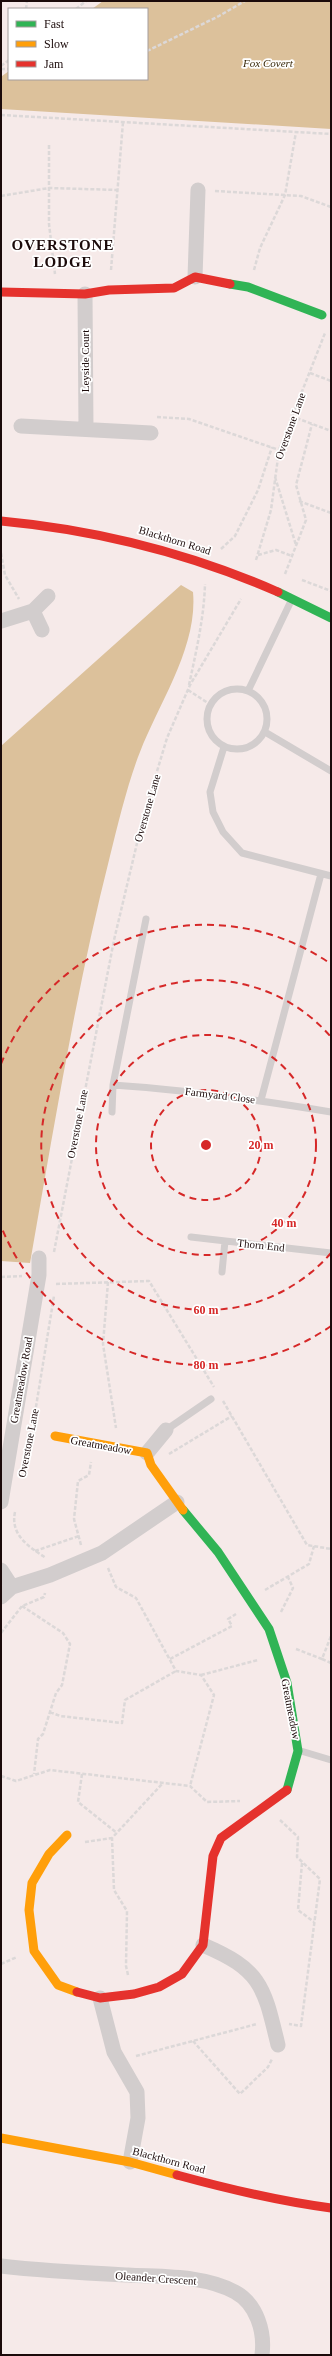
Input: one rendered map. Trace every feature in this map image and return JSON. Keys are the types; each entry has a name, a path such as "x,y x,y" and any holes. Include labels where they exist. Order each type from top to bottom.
{"street":[{"path":"195,277 198,190"},
{"path":"1,292 86,294 109,290 174,288 195,277 248,288 322,315"},
{"name":"Leyside Court","path":"86,294 86,429"},
{"path":"21,426 151,432"},
{"name":"Blackthorn Road","path":"1,521 50,524 123,537 208,563 293,597 331,618"},
{"path":"1,621 30,612 48,596"},
{"path":"30,612 42,630"},
{"name":"Greatmeadow Road","path":"1,1502 8,1410 39,1275 46,1256"},
{"name":"Greatmeadow","path":"149,1459 166,1430"},
{"name":"Greatmeadow","path":"55,1436 113,1446 149,1459 177,1502 218,1552 250,1603 269,1628 287,1683 298,1751 287,1791 221,1838 213,1856 204,1946"},
{"path":"1,1597 12,1586 50,1575 102,1553 177,1502"},
{"path":"1,1570 12,1586"},
{"path":"68,1835 49,1854 32,1883 29,1910 34,1951 58,1985 86,1995 100,1998 134,1994 159,1987 182,1974 204,1946 228,1956 250,1972 263,1990 278,2045"},
{"path":"100,1998 114,2052 138,2092 138,2118 130,2162"},
{"name":"Blackthorn Road","path":"1,2138 130,2162 230,2190 286,2202 331,2208"},
{"name":"Oleander Crescent","path":"1,2266 40,2270 178,2278 214,2283 237,2293 256,2312 264,2342 262,2355"}],"lane":[{"path":"248,691 293,597"},
{"path":"234,689 248,691 257,696 264,704 267,714 265,732 251,747 240,750 224,747 216,741 210,732 207,722 211,705 216,698 224,692 234,689"},
{"path":"265,732 331,771"},
{"path":"224,747 210,792 213,812 223,832 242,853 331,876"},
{"name":"Farmyard Close","path":"113,1085 174,1089 261,1100 321,874"},
{"path":"112,1112 113,1085 146,919"},
{"path":"261,1100 331,1112"},
{"name":"Thorn End","path":"191,1237 331,1253"},
{"path":"222,1272 225,1241"},
{"path":"166,1430 211,1399"},
{"path":"298,1751 331,1760"}],"path":[{"path":"77,8 86,1"},
{"path":"148,51 220,16 245,1"},
{"path":"1,115 331,134"},
{"path":"109,290 123,122"},
{"path":"248,288 260,248 285,195 296,132"},
{"path":"49,145 49,224 58,294"},
{"path":"1,196 49,188 118,190"},
{"path":"198,190 301,196 331,207"},
{"name":"Overstone Lane","path":"256,560 271,510 279,450 291,416 326,331"},
{"path":"310,373 331,381"},
{"path":"151,432 151,416 189,419 279,450"},
{"path":"291,416 331,432"},
{"path":"278,592 306,520 299,501 296,485 312,424"},
{"path":"211,705 187,691 204,602 208,563 217,551 234,536 238,530 258,490 272,447"},
{"path":"275,475 296,545"},
{"path":"299,501 331,513"},
{"path":"258,556 276,550 292,556"},
{"path":"1,553 5,575 30,612"},
{"path":"285,573 293,576"},
{"path":"300,579 331,591"},
{"name":"Overstone Lane","path":"46,1256 114,940 143,818 168,738 187,691 241,600"},
{"name":"Overstone Lane","path":"32,1426 55,1280"},
{"path":"108,1282 103,1344 116,1425 113,1446"},
{"path":"149,1459 232,1416"},
{"path":"86,1560 74,1519 78,1481 89,1475 94,1443"},
{"path":"1,1633 22,1606 44,1597 50,1575 49,1560 23,1543 12,1522 16,1507"},
{"path":"35,1551 79,1536"},
{"path":"170,1659 232,1626 228,1618 309,1564 314,1546"},
{"path":"102,1553 116,1586 136,1598 176,1671"},
{"path":"271,1635 293,1588 288,1577"},
{"path":"22,1606 63,1632 70,1644 62,1685 56,1693 43,1734 38,1739 34,1774"},
{"path":"322,1659 331,1662"},
{"path":"50,1712 60,1716 122,1723 125,1700 176,1671 202,1674 214,1695 190,1786"},
{"path":"82,1774 78,1802 116,1833"},
{"path":"134,1994 126,1966 127,1911 114,1890 112,1838 162,1783"},
{"path":"68,1835 83,1842 112,1838"},
{"path":"302,1862 298,1910 314,1922"},
{"path":"193,2041 240,2094 268,2067 278,2045"}],"green space":[{"name":"Fox Covert","path":"103,1 331,1 331,129 1,109 2,76 8,72 8,80 148,80 148,8 93,8"},
{"path":"181,585 193,592 193,613 190,633 176,674 140,752 127,790 116,830 76,1008 30,1263 1,1261 1,746"}],"traffic: fast":[{"path":"230,284 248,287 322,315"},
{"path":"278,592 331,618"},
{"path":"183,1510 218,1552 269,1629 287,1683 298,1751 287,1790"}],"traffic: slow":[{"path":"55,1436 147,1453 151,1465 183,1510"},
{"path":"67,1835 49,1854 32,1883 29,1910 34,1951 58,1985 77,1992"},
{"path":"1,2138 130,2162 177,2175"}],"traffic: jam":[{"path":"1,292 85,294 109,290 174,288 195,277 230,284"},
{"path":"1,521 73,530 142,545 211,566 278,592"},
{"path":"77,1992 100,1998 134,1994 159,1987 182,1974 203,1945 213,1856 221,1838 287,1790"},
{"path":"177,2175 253,2194 331,2208"}],"district":[{"name":"OVERSTONE LODGE","path":"63,254"}]}
